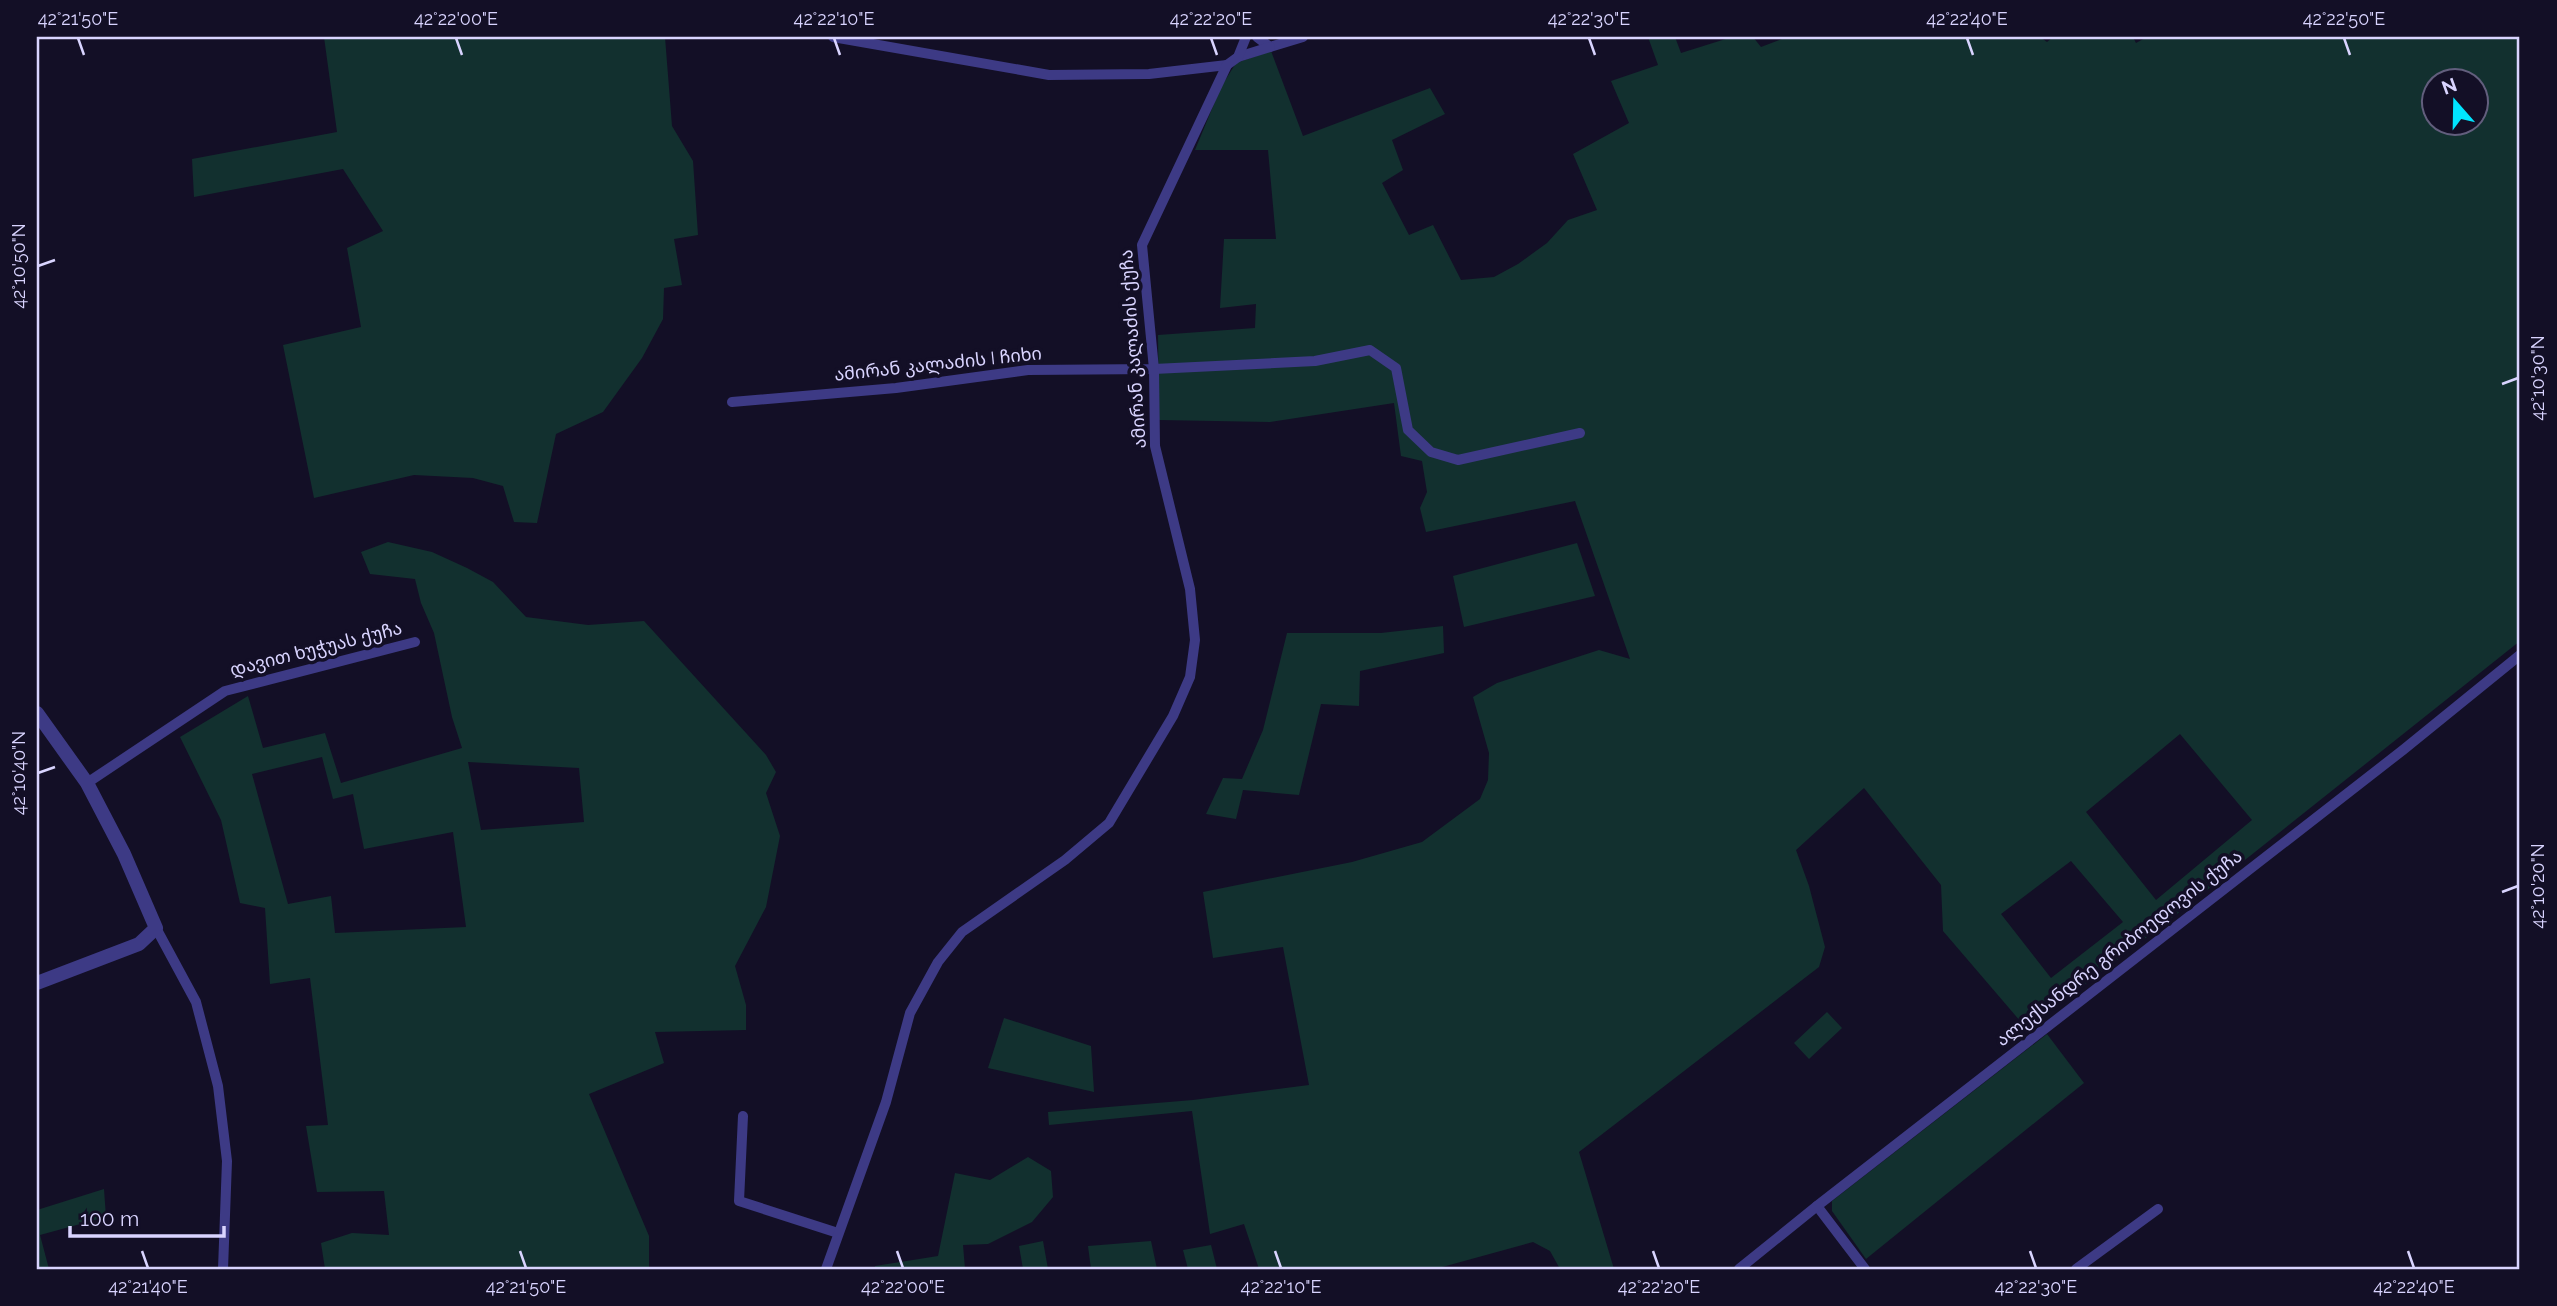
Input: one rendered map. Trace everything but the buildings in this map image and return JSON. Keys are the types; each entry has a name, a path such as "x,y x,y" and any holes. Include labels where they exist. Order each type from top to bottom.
{"street":[{"path":"833,37 1049,75 1149,74 1227,65"},
{"path":"1238,57 1245,37"},
{"path":"1258,37 1270,47"},
{"name":"ამირან კალაძის ქუჩა","path":"826,1269 886,1102 910,1013 938,961 962,932 1065,860 1109,823 1173,716 1190,677 1195,640 1190,589 1155,446 1154,369 1142,245 1227,65 1238,57 1303,37"},
{"name":"ამირან კალაძის I ჩიხი","path":"732,402 896,388 1028,370 1154,369 1315,361 1370,350 1396,368 1408,430 1431,452 1458,460 1580,433"},
{"name":"დავით ხუჭუას ქუჩა","path":"87,783 225,691 415,642"},
{"name":"ალექსანდრე გრიბოედოვის ქუჩა","path":"1739,1269 2381,767 2520,655"},
{"path":"37,713 87,783 124,854 156,928 196,1002 218,1086 227,1161 223,1269"},
{"path":"37,983 139,944 156,928"},
{"path":"743,1116 739,1201 838,1233"},
{"path":"1817,1206 1866,1269"},
{"path":"2076,1269 2158,1209"}],"green space":[{"path":"324,37 665,37 672,126 693,161 698,235 674,239 682,285 664,288 663,319 642,358 603,412 556,434 537,523 514,522 503,486 473,478 414,475 314,498 283,345 361,327 347,248 383,231 343,169 194,197 192,159 337,132"},
{"path":"1648,37 1675,37 1681,53 1732,37 1753,37 1761,47 1787,37 2040,37 2047,42 2053,37 2133,37 2136,43 2147,37 2520,37 2520,641 2172,918 2027,1029 1943,931 1941,885 1864,788 1796,850 1809,886 1825,947 1819,967 1579,1152 1614,1269 1560,1269 1550,1251 1533,1242 1435,1269 1259,1269 1244,1224 1210,1234 1192,1111 1049,1125 1048,1112 1193,1100 1309,1085 1283,947 1213,958 1203,892 1352,862 1422,842 1480,799 1488,780 1489,753 1473,697 1497,683 1599,650 1630,659 1575,501 1426,532 1420,508 1427,492 1422,461 1401,456 1394,403 1270,422 1159,420 1158,335 1255,328 1256,304 1220,308 1224,239 1276,239 1268,150 1195,150 1221,87 1236,63 1271,51 1303,136 1430,88 1445,114 1392,140 1403,170 1382,183 1409,235 1433,225 1461,280 1494,277 1547,243 1568,220 1597,210 1573,154 1629,123 1611,81 1658,65","holes":["2180,734 2252,820 2156,900 2086,812","2071,861 2123,922 2051,978 2001,914"]},
{"path":"388,542 432,552 493,582 526,617 588,625 644,621 766,755 776,772 766,793 780,836 766,907 735,966 746,1005 746,1030 655,1032 664,1063 589,1094 649,1236 649,1269 325,1269 321,1243 352,1233 389,1235 384,1191 317,1192 306,1126 328,1125 310,978 270,984 265,908 240,903 221,820 180,737 248,696 263,748 325,733 341,783 462,748 452,717 434,633 421,603 415,579 370,574 361,552","holes":["322,757 333,799 353,794 364,849 453,832 466,927 335,933 331,896 288,904 252,774","468,762 579,768 584,822 481,830"]},
{"path":"1577,543 1595,596 1464,627 1453,576"},
{"path":"1443,626 1444,653 1360,671 1359,706 1321,704 1299,795 1243,790 1236,819 1206,814 1223,778 1242,779 1263,730 1287,633 1381,633"},
{"path":"1827,1012 1842,1028 1809,1059 1794,1043"},
{"path":"1004,1018 1091,1046 1094,1092 988,1068"},
{"path":"2047,1034 2084,1083 1866,1259 1832,1211 1832,1201"},
{"path":"1028,1157 1051,1171 1053,1197 1032,1222 988,1244 963,1245 965,1269 875,1269 875,1266 938,1256 955,1173 990,1180"},
{"path":"104,1189 106,1217 40,1235 49,1269 37,1269 37,1210"},
{"path":"1043,1241 1048,1269 1023,1269 1019,1246"},
{"path":"1151,1241 1157,1269 1091,1269 1088,1246"},
{"path":"1211,1245 1217,1269 1188,1269 1183,1250"}]}
